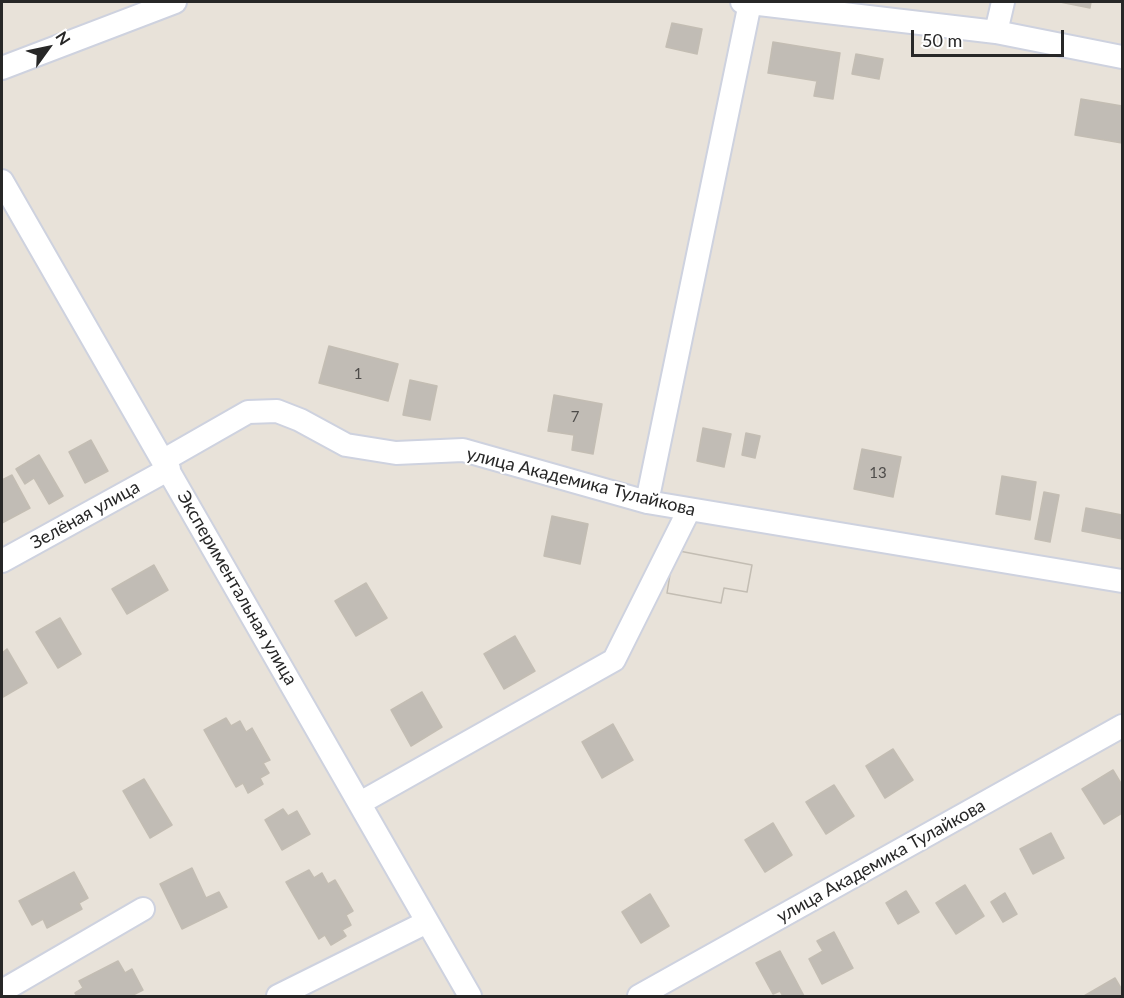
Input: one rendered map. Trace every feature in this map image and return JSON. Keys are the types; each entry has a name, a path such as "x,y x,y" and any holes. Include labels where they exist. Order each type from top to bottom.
{"street":[{"path":"2,68 175,2"},
{"path":"647,502 746,2 996,32 1122,57"},
{"path":"996,32 1004,2"},
{"name":"Экспериментальная улица","path":"2,181 470,996"},
{"name":"улица Академика Тулайкова","path":"166,464 248,412 277,411 300,420 346,445 396,453 463,450 647,502 1119,586"},
{"name":"Зелёная улица","path":"2,561 166,464"},
{"path":"360,803 614,660 689,510"},
{"name":"улица Академика Тулайкова","path":"639,996 1122,726"},
{"path":"2,991 143,909"},
{"path":"278,996 427,922"}],"building":[{"path":"1060,2 1091,2 1090,8"},
{"path":"672,23 702,29 697,54 666,47"},
{"path":"773,42 840,53 833,99 814,96 817,81 768,73"},
{"path":"856,54 883,59 879,79 852,74"},
{"path":"1081,99 1122,106 1122,143 1075,135"},
{"path":"329,346 398,364 388,401 319,383"},
{"path":"410,380 437,386 430,420 403,415"},
{"path":"554,395 602,404 593,454 572,450 574,435 548,431"},
{"path":"703,428 731,434 724,467 697,461"},
{"path":"746,433 760,436 755,458 742,455"},
{"path":"91,440 108,471 85,483 69,452"},
{"path":"862,449 901,457 893,497 854,489"},
{"path":"39,455 63,496 49,504 34,478 25,484 16,469"},
{"path":"12,475 30,508 2,523 2,480"},
{"path":"1002,476 1036,482 1030,520 996,514"},
{"path":"1044,492 1059,495 1050,542 1035,539"},
{"path":"1086,508 1122,515 1122,539 1082,531"},
{"path":"552,516 588,524 580,564 544,556"},
{"path":"674,550 752,565 747,592 724,588 721,603 667,593"},
{"path":"674,550 752,565 747,592 724,588 721,603 667,593"},
{"path":"154,565 168,590 127,614 112,589"},
{"path":"366,583 387,618 356,636 335,601"},
{"path":"60,618 81,654 58,668 36,632"},
{"path":"515,636 535,671 504,689 484,654"},
{"path":"7,649 27,683 3,697 2,653"},
{"path":"422,692 442,727 411,746 391,710"},
{"path":"226,718 231,726 240,721 246,732 252,728 270,760 263,763 269,773 260,778 263,784 248,793 243,783 236,787 204,730"},
{"path":"613,724 633,760 602,778 582,742"},
{"path":"893,749 913,780 885,798 866,766"},
{"path":"1113,770 1122,785 1122,813 1104,824 1082,789"},
{"path":"144,779 172,825 150,838 123,791"},
{"path":"834,785 854,816 826,834 806,802"},
{"path":"283,809 288,816 297,811 310,834 282,850 265,820"},
{"path":"773,823 792,855 765,872 745,840"},
{"path":"1051,833 1064,858 1033,874 1020,849"},
{"path":"192,868 206,898 219,892 227,907 182,929 160,884"},
{"path":"309,870 314,878 322,873 328,884 335,880 353,911 346,915 351,925 342,930 346,936 331,945 325,935 319,939 286,882"},
{"path":"74,872 88,898 79,903 82,909 47,928 43,919 32,925 19,901"},
{"path":"965,885 984,916 956,934 936,903"},
{"path":"906,891 919,912 898,924 886,903"},
{"path":"1005,893 1017,914 1003,922 991,902"},
{"path":"650,894 669,926 641,943 622,912"},
{"path":"834,932 853,968 822,984 809,959 823,951 817,941"},
{"path":"780,951 804,996 783,996 780,991 773,994 756,963"},
{"path":"118,961 125,973 132,969 143,990 131,996 77,996 75,993 83,988 79,981"},
{"path":"1115,978 1122,990 1122,996 1084,996"}]}
